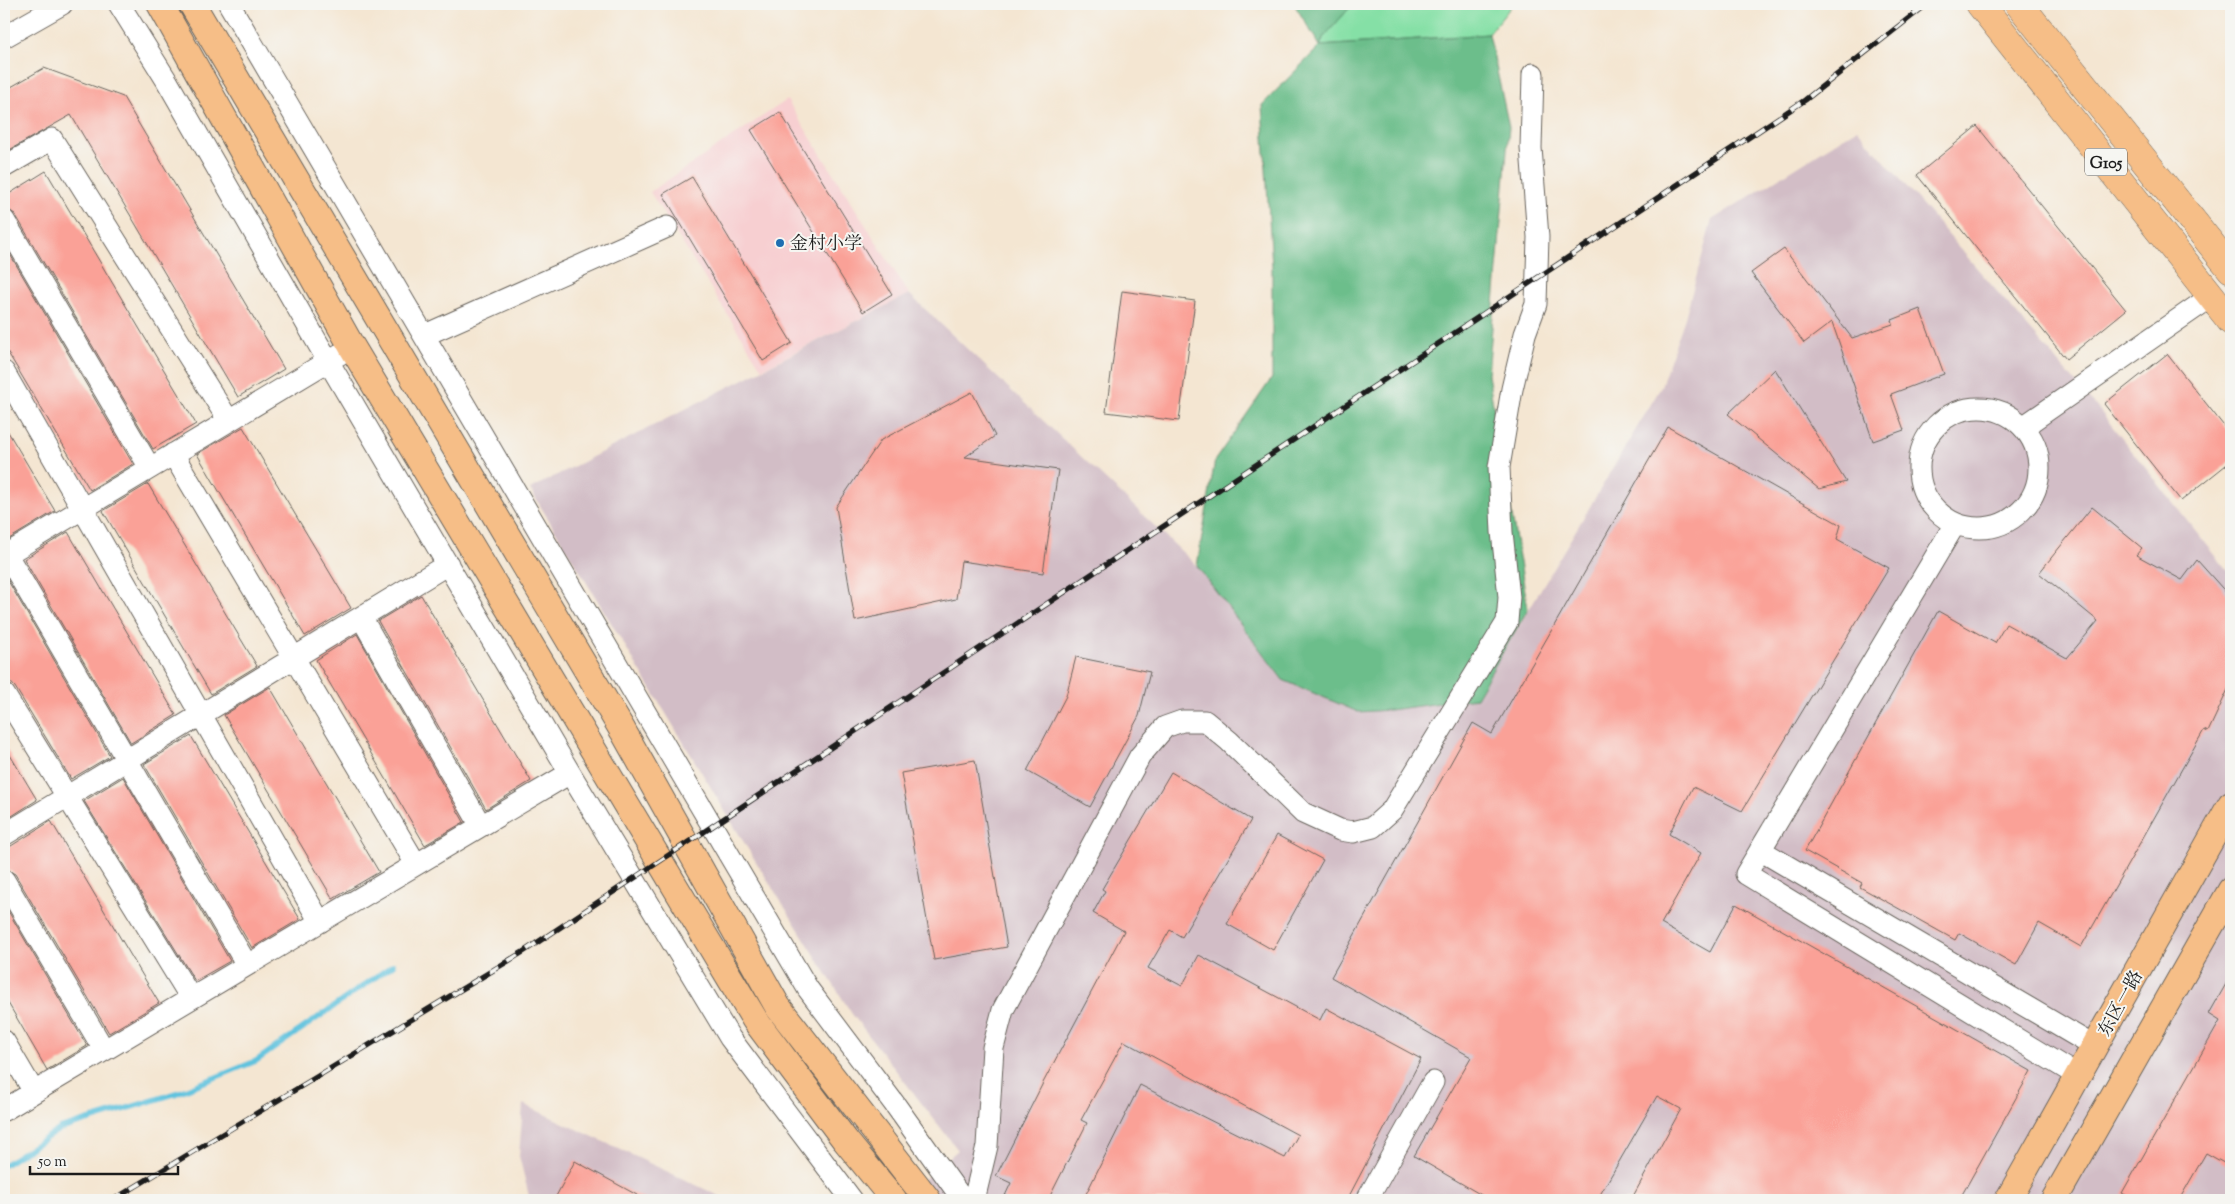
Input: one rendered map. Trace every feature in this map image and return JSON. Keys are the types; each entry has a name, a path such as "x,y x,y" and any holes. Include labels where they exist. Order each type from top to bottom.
{"highway":[{"name":"G105","path":"1980,4 2231,320"},
{"name":"G105","path":"2019,4 2231,269"}],"main road":[{"path":"160,4 352,347 755,1020 845,1140 894,1200"},
{"path":"192,4 623,731 778,1007 928,1200"},
{"name":"东区一路","path":"2008,1200 2231,804"},
{"path":"2054,1200 2231,890"},
{"path":"2048,1130 2082,1150"}],"street":[{"path":"4,37 62,4"},
{"path":"119,4 167,81 328,361 570,773 730,1038 852,1200"},
{"path":"229,4 808,989 896,1106 963,1200"},
{"path":"974,1200 987,1146 993,1048 1003,1010 1140,756 1165,727 1182,720 1205,721 1229,740 1303,813 1340,830 1353,832 1373,827 1392,810 1507,622 1509,597 1502,532 1499,467 1512,389 1536,304 1538,237 1531,148 1533,74"},
{"path":"4,167 52,139 228,421"},
{"path":"4,220 150,468"},
{"path":"425,335 667,226"},
{"path":"2022,427 2212,296"},
{"path":"248,965 5,553 352,347"},
{"path":"4,372 320,922"},
{"path":"1977,407 1997,410 2015,420 2029,434 2038,452 2040,472 2035,490 2026,507 2011,520 1993,527 1974,528 1955,524 1939,513 1930,503 1919,478 1920,457 1927,438 1940,422 1957,412 1977,407"},
{"path":"174,454 416,864"},
{"path":"1955,524 1746,874 2078,1076"},
{"path":"4,835 448,564"},
{"path":"361,617 481,826"},
{"path":"4,694 191,998"},
{"path":"4,1110 570,773"},
{"path":"1760,850 2095,1047"},
{"path":"4,880 104,1050"},
{"path":"4,1041 34,1092"},
{"path":"1367,1200 1433,1082"}],"shaded area":[{"name":"金村小学","path":"787,100 909,294 762,369 650,192"},
{"path":"1857,129 2100,411 2231,575 2231,1200 900,1200 958,1150 852,1014 748,849 530,489 909,294 1197,566 1283,680 1476,698 1660,389 1685,318 1712,220"},
{"path":"523,1104 728,1200 530,1200 519,1156"}],"green space":[{"path":"1294,4 1353,4 1323,38 1320,46"},
{"path":"1353,4 1513,4 1489,34 1320,46 1323,38"},
{"path":"1489,34 1509,127 1488,375 1528,609 1476,698 1390,710 1358,712 1283,680 1197,566 1215,460 1272,378 1272,266 1262,105 1320,46"}],"building":[{"path":"44,68 123,97 284,369 238,397 71,115 4,153 4,91"},
{"path":"780,112 892,294 863,312 751,130"},
{"path":"1977,126 2126,310 2066,359 1917,175"},
{"path":"46,171 196,424 153,449 15,214 4,208 4,197"},
{"path":"692,177 792,343 763,361 663,194"},
{"path":"4,244 133,464 90,490 4,346"},
{"path":"1784,249 1852,338 1893,324 1892,320 1920,309 1944,374 1891,394 1904,430 1873,441 1832,322 1804,343 1751,273"},
{"path":"1122,291 1195,301 1179,421 1106,412"},
{"path":"2167,354 2231,435 2231,461 2181,501 2104,404"},
{"path":"1775,369 1846,482 1819,489 1728,414"},
{"path":"972,392 995,436 965,457 1058,470 1043,573 961,561 956,599 855,621 836,507 881,440"},
{"path":"4,425 55,511 9,539 4,538"},
{"path":"243,427 351,608 305,636 197,454"},
{"path":"1668,427 1841,525 1837,539 1889,568 1742,811 1693,787 1669,834 1701,853 1661,924 1710,952 1736,904 2031,1071 1959,1200 1631,1200 1681,1109 1657,1096 1597,1200 1490,1200 1414,1156 1471,1057 1331,977 1473,723 1492,734"},
{"path":"148,484 257,666 211,694 103,511"},
{"path":"2092,507 2142,548 2136,555 2182,580 2197,560 2231,598 2231,683 2208,732 2204,730 2081,947 2039,923 2016,965 1959,933 1955,940 1860,887 1862,883 1805,851 1938,611 1995,643 2006,624 2067,658 2098,621 2039,573"},
{"path":"68,532 176,715 131,743 24,559"},
{"path":"4,574 110,756 71,779 15,687 4,675"},
{"path":"421,595 531,781 486,809 378,621"},
{"path":"357,634 464,822 425,845 316,660"},
{"path":"1076,657 1150,672 1139,716 1090,807 1027,771 1066,696"},
{"path":"270,687 379,872 333,899 224,715"},
{"path":"191,736 300,919 252,948 144,764"},
{"path":"4,745 37,800 4,821"},
{"path":"975,760 1007,947 934,960 901,773"},
{"path":"1171,772 1251,820 1182,937 1170,930 1148,968 1182,986 1199,955 1320,1020 1326,1008 1421,1059 1347,1200 1083,1200 1140,1085 1285,1158 1298,1135 1124,1041 1081,1120 1087,1123 1048,1200 1003,1200 1011,1183 996,1176 1124,931 1093,913 1105,891 1102,889"},
{"path":"123,777 230,961 195,981 84,801"},
{"path":"51,821 159,1003 109,1033 15,874 4,868 4,847 11,846"},
{"path":"1277,835 1323,860 1273,950 1227,924"},
{"path":"4,904 87,1046 47,1070 4,996"},
{"path":"2231,975 2231,1167 2206,1153 2179,1200 2134,1200 2122,1193 2220,1021 2209,1014"},
{"path":"575,1161 646,1200 554,1200"}],"waterway":[{"path":"4,1165 60,1129 177,1093 256,1061 393,965"}],"railway":[{"path":"113,1200 523,952 1805,100 1927,4"}],"place":[{"name":"金村小学","path":"780,243"}]}
